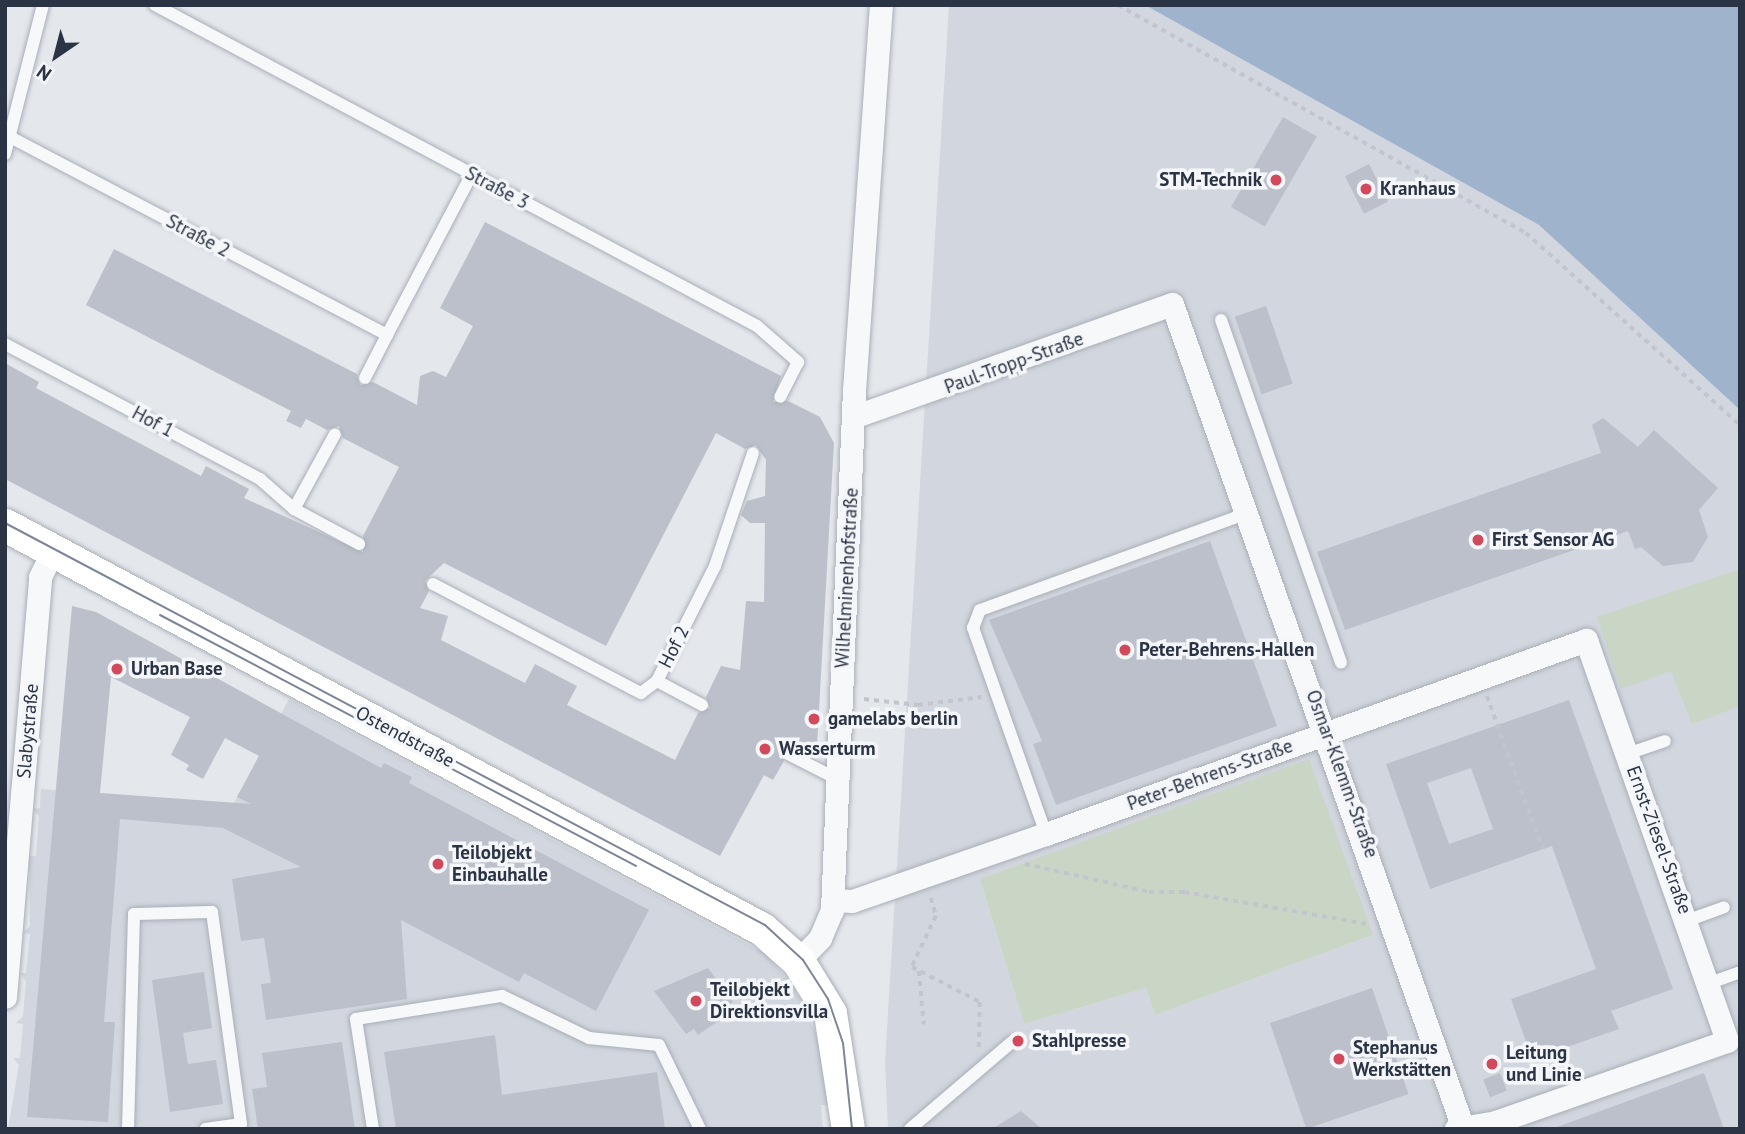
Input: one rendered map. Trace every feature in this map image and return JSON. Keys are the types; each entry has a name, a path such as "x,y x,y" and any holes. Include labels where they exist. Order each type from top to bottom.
{"street":[{"name":"Wilhelminenhofstraße","path":"797,961 827,928 832,900 853,417 881,5"},
{"name":"Paul-Tropp-Straße","path":"853,417 1172,304"},
{"name":"Osmar-Klemm-Straße","path":"1172,304 1395,921 1461,1128"},
{"name":"Ostendstraße","path":"5,524 722,906 762,929 797,961"},
{"name":"Slabystraße","path":"5,997 40,577 53,551"},
{"name":"Peter-Behrens-Straße","path":"832,900 852,901 1586,640"},
{"name":"Ernst-Ziesel-Straße","path":"1586,640 1710,983 1733,1039"},
{"path":"797,961 823,997 836,1033 848,1129"},
{"path":"1461,1128 1496,1122 1733,1039"}],"lane":[{"path":"5,153 43,5"},
{"name":"Straße 3","path":"155,5 757,326 798,362 780,397"},
{"name":"Straße 2","path":"10,137 387,335"},
{"path":"365,378 472,174"},
{"path":"1221,320 1341,663"},
{"name":"Hof 1","path":"5,344 260,479 294,509 359,544"},
{"path":"294,509 335,434"},
{"name":"Hof 2","path":"432,584 641,693 657,681 715,566 753,453"},
{"path":"1046,834 973,628 980,610 1248,513"},
{"path":"657,681 702,705"},
{"path":"1627,754 1665,741"},
{"path":"788,754 837,779"},
{"path":"1689,920 1724,907"},
{"path":"128,1129 134,914 212,912 241,1124 205,1129"},
{"path":"1710,983 1740,972"},
{"path":"373,1129 356,1019 502,996 589,1038 659,1045 701,1129"},
{"path":"910,1129 1012,1042"}],"path":[{"path":"1118,5 1526,233 1740,425"},
{"path":"1481,678 1543,849"},
{"path":"841,699 918,705 998,696"},
{"path":"1010,846 1015,861 1076,879 1376,926 1395,921"},
{"path":"925,875 936,916 912,967 980,1002 976,1045 989,1060"},
{"path":"919,971 924,1025"}],"shaded area":[{"path":"949,5 1145,5 1539,225 1740,410 1740,1129 888,1129 885,1063","holes":["980,879 1373,935 1155,1015 1146,988 1024,1024"]},
{"path":"289,699 764,953 793,985 819,1040 828,1105 821,1105 823,1129 8,1129 19,1065 13,1058 20,1058 23,1024 16,1023 23,1016 26,981 20,973 26,973 30,934 23,933 30,926 29,856 36,856 39,816 33,809 40,808 41,789 234,803"}],"green space":[{"path":"1740,569 1740,706 1692,724 1671,671 1621,689 1597,617"},
{"path":"1309,759 1373,935 1155,1015 1146,988 1024,1024 980,879"}],"water":[{"path":"1145,5 1740,5 1740,410 1539,225"}],"building":[{"path":"1283,117 1317,136 1265,227 1231,207"},
{"name":"Kranhaus","path":"1369,164 1388,201 1364,214 1345,176"},
{"path":"485,222 781,376 773,402 788,401 820,417 834,443 817,746 794,743 781,749 784,761 773,780 764,775 720,856 5,479 5,363 39,382 36,388 201,476 206,466 249,489 244,498 363,552 363,536 399,467 343,438 339,426 327,430 306,419 301,428 286,421 291,411 86,305 114,249 357,374 360,385 373,382 417,405 420,376 433,371 446,377 473,326 440,308","holes":["716,433 745,449 756,445 766,460 765,496 747,501 741,515 750,523 765,523 764,602 746,601 740,670 721,666 706,697 710,708 698,713 675,760 567,705 577,686 535,664 525,683 441,640 448,616 420,608 429,591 425,581 444,563 606,646"]},
{"path":"1266,306 1293,384 1261,394 1235,317"},
{"name":"First Sensor AG","path":"1603,418 1638,447 1654,430 1718,488 1699,510 1708,537 1693,562 1663,566 1641,547 1635,549 1628,531 1345,630 1317,552 1601,453 1592,425"},
{"name":"Peter-Behrens-Hallen","path":"1210,541 1277,726 1056,805 1033,744 1042,741 989,620"},
{"path":"72,606 96,612 381,768 384,763 412,777 409,783 649,910 596,1011 524,973 519,982 401,920 407,999 266,1020 261,984 271,983 264,938 241,941 232,879 301,867 223,828 120,819 104,1022 115,1022 108,1122 27,1117","holes":["111,677 190,717 171,755 189,765 186,770 203,779 225,738 259,756 237,797 251,804 100,793"]},
{"path":"1569,700 1673,989 1611,1011 1619,1029 1532,1059 1511,999 1596,969 1552,846 1430,889 1386,764","holes":["1471,768 1493,829 1449,844 1427,783"]},
{"name":"Teilobjekt Direktionsvilla","path":"708,968 733,1002 727,1006 731,1012 698,1035 694,1029 686,1034 654,991"},
{"path":"204,972 212,1028 183,1033 188,1064 216,1060 223,1104 170,1112 152,980"},
{"name":"Stephanus Werkstätten","path":"1372,988 1408,1094 1306,1129 1270,1023"},
{"path":"495,1035 502,1095 657,1072 665,1129 396,1129 384,1052"},
{"path":"342,1042 355,1129 258,1129 252,1089 267,1087 262,1053"},
{"path":"1500,1073 1507,1091 1490,1097 1483,1079"},
{"path":"1704,1073 1724,1129 1557,1129 1557,1127"},
{"path":"1021,1111 1042,1129 992,1129"}],"tram line":[{"path":"5,523 765,925 803,960 828,999 843,1043 852,1129"},
{"path":"160,615 636,866"}],"place":[{"name":"STM-Technik","path":"1276,180"},
{"name":"Kranhaus","path":"1366,189"},
{"name":"First Sensor AG","path":"1478,540"},
{"name":"Peter-Behrens-Hallen","path":"1125,650"},
{"name":"Urban Base","path":"117,669"},
{"name":"gamelabs berlin","path":"814,719"},
{"name":"Wasserturm","path":"765,749"},
{"name":"Teilobjekt Einbauhalle","path":"438,864"},
{"name":"Teilobjekt Direktionsvilla","path":"696,1001"},
{"name":"Stahlpresse","path":"1018,1041"},
{"name":"Stephanus Werkstätten","path":"1339,1059"},
{"name":"Leitung und Linie","path":"1492,1064"}]}
